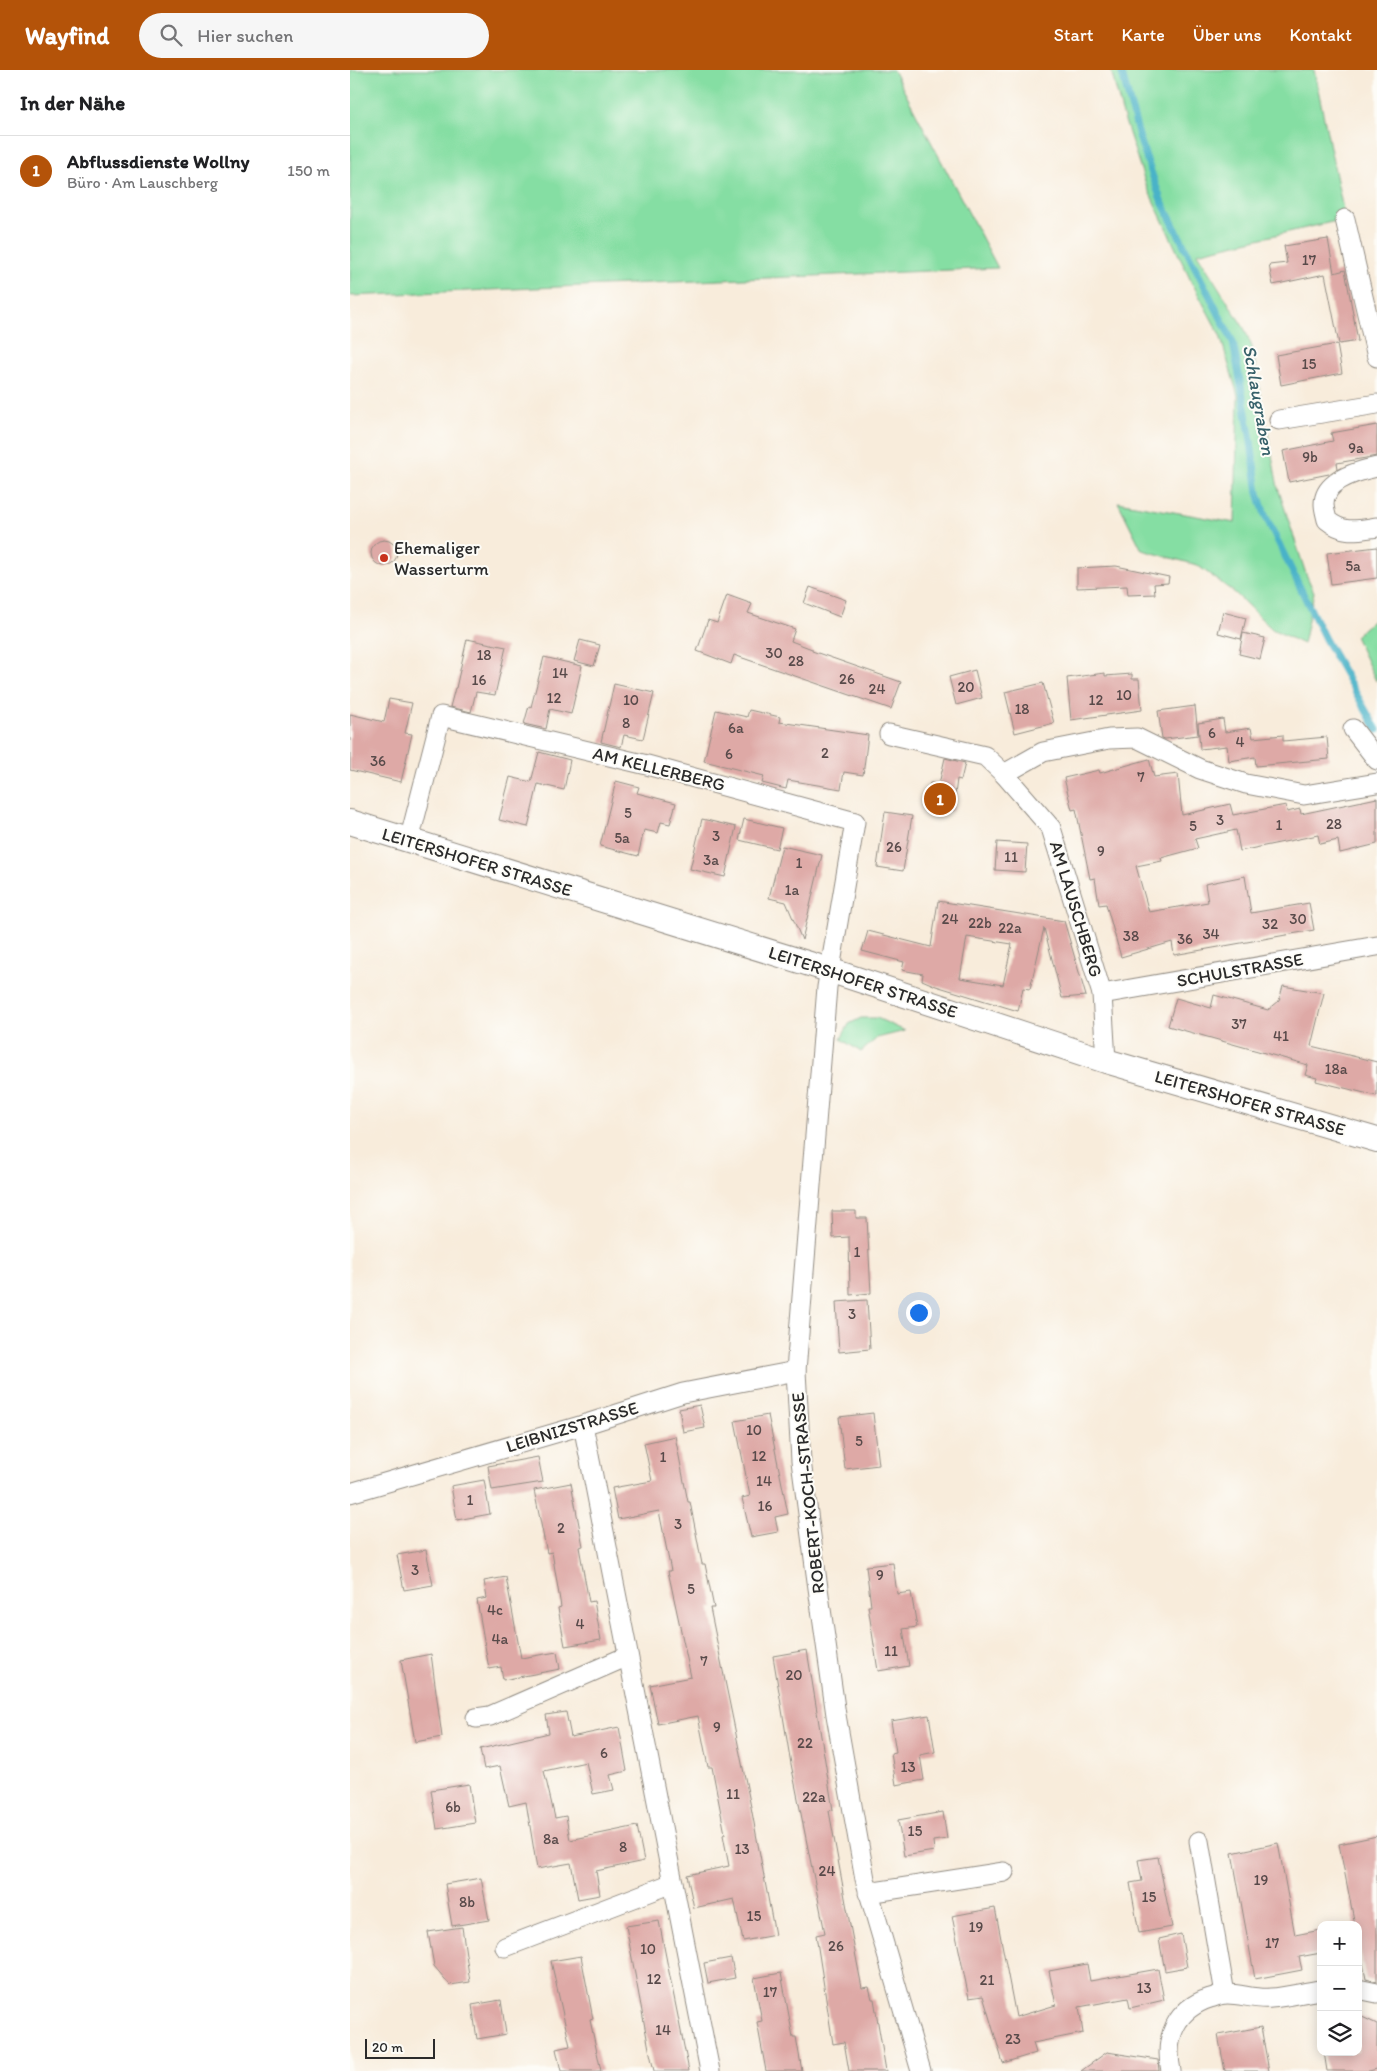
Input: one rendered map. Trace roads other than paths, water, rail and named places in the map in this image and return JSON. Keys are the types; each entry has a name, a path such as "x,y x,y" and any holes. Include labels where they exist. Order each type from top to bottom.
{"street":[{"path":"1345,219 1377,357"},
{"path":"1279,420 1377,404"},
{"path":"1377,467 1346,477 1332,485 1325,496 1324,504 1327,520 1338,529 1352,531 1377,527"},
{"name":"AM KELLERBERG","path":"409,841 441,716 646,765 856,822 829,970"},
{"path":"1353,729 1377,760"},
{"name":"AM LAUSCHBERG","path":"889,734 985,756 1004,774 1051,828 1102,994 1106,1061"},
{"path":"1004,774 1043,752 1109,739 1137,738 1200,769 1246,784 1304,795 1377,783"},
{"name":"LEITERSHOFER STRASSE","path":"350,822 829,970 1106,1061 1377,1140"},
{"name":"SCHULSTRASSE","path":"1102,994 1377,946"},
{"name":"ROBERT-KOCH-STRASSE","path":"829,970 796,1371 801,1461 836,1715 868,1893 921,2071"},
{"name":"LEIBNIZSTRASSE","path":"350,1493 583,1425 683,1393 796,1371"},
{"path":"583,1425 710,2071"},
{"path":"476,1718 490,1716 628,1656"},
{"path":"1199,1841 1225,1994"},
{"path":"868,1893 1004,1872"},
{"path":"505,1947 673,1883"},
{"path":"1362,1990 1377,1993"},
{"path":"1171,2071 1169,2061 1170,2041 1177,2021 1190,2007 1225,1994 1270,1999 1317,1991"}],"waterway":[{"name":"Schlaugraben","path":"1121,70 1141,143 1161,200 1233,342 1250,435 1258,493 1265,515 1325,639 1377,730"}],"place":[{"name":"Ehemaliger Wasserturm","path":"384,558"},
{"name":"Abflussdienste Wollny","path":"940,799"}]}
